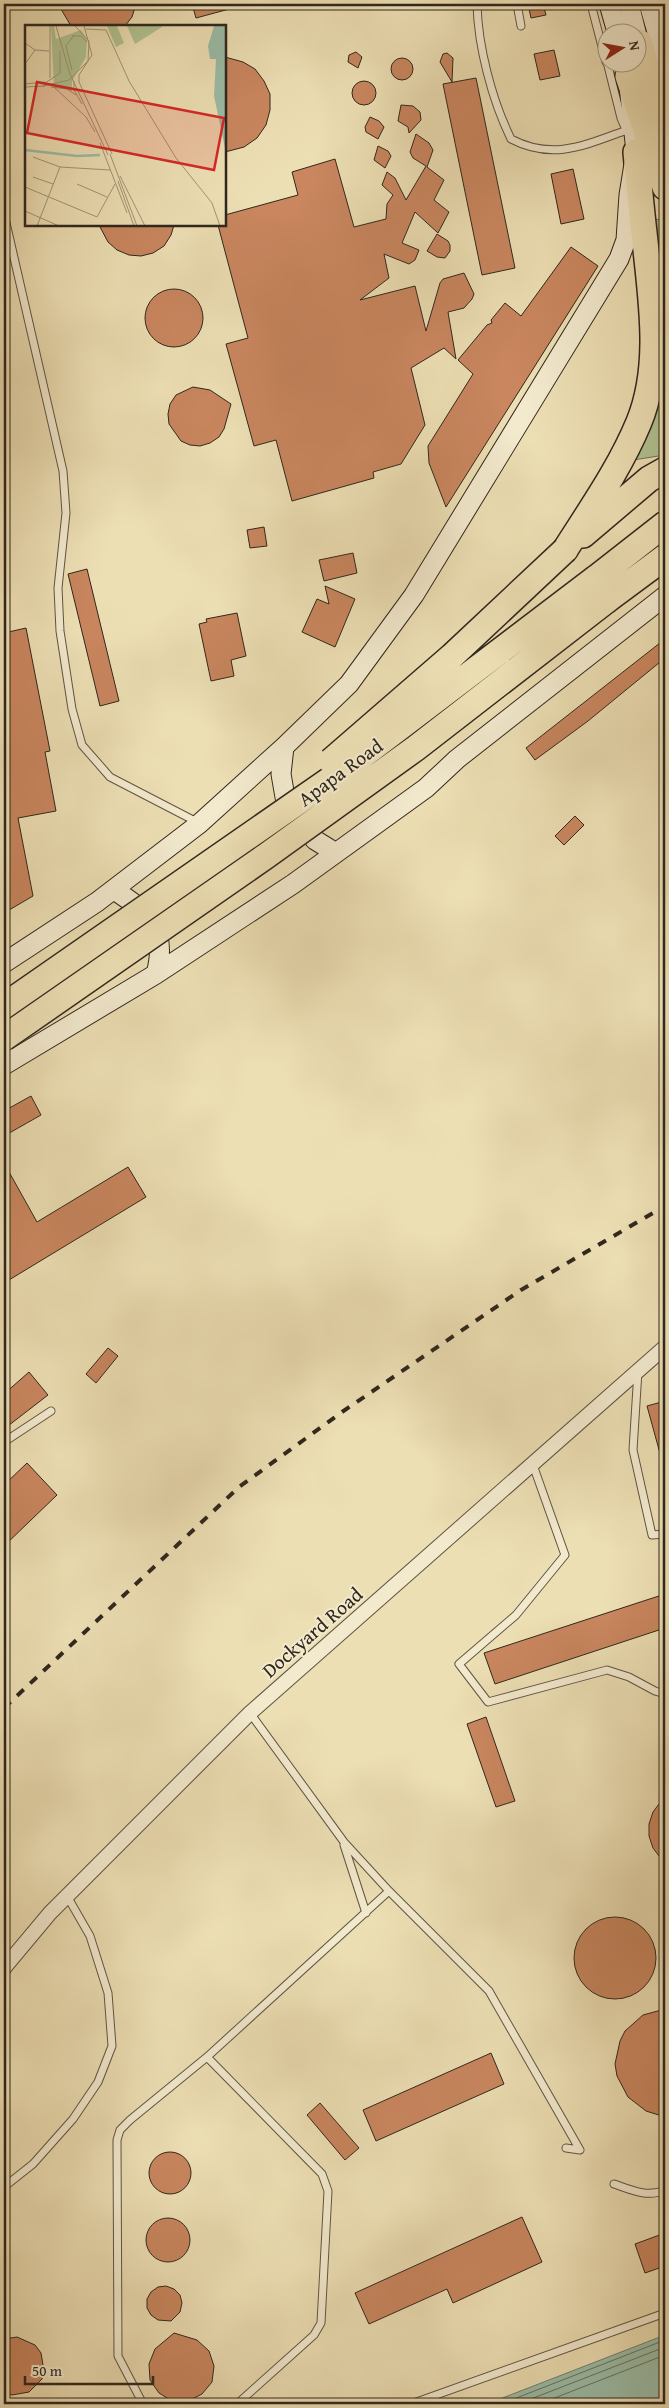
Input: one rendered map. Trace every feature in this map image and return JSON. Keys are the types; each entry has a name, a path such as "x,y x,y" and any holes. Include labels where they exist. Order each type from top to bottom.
{"highway":[{"path":"646,63 665,100"},
{"path":"628,72 665,187"},
{"path":"646,72 665,124"},
{"path":"565,550 620,463 640,421 650,381 653,343 652,299 631,141"},
{"path":"230,850 452,656 565,550 649,479 665,470"},
{"name":"Apapa Road","path":"4,1006 349,766 665,524"},
{"name":"Apapa Road","path":"4,1038 258,862 400,760 665,557"}],"street":[{"path":"609,4 622,22"},
{"path":"629,4 631,22"},
{"path":"649,4 665,60"},
{"path":"4,963 114,890 199,824 284,747 349,684 414,595 619,259 626,240 629,194 631,141 627,72"},
{"path":"5,1065 156,974 336,853 426,788 464,754 665,596"},
{"path":"284,747 281,774 285,797 316,840 336,853"},
{"path":"114,890 135,903 152,922 160,940 162,955 156,974"},
{"name":"Dockyard Road","path":"4,1968 50,1913 250,1712 665,1347"}],"lane":[{"path":"477,4 477,20 493,94 511,139 525,146 548,150 573,149 631,141 621,118 610,72"},
{"path":"517,4 521,26"},
{"path":"592,4 597,22"},
{"path":"4,214 63,471 66,514 58,588 60,632 72,709 82,745 110,777 199,824"},
{"path":"638,1371 633,1450 652,1535 665,1534"},
{"path":"4,1442 51,1411"},
{"path":"533,1465 565,1554 516,1615 459,1664 488,1702 607,1670 629,1677 655,1691 665,1694"},
{"path":"250,1712 344,1842 389,1891 489,1991 580,2150 566,2148"},
{"path":"344,1842 366,1913"},
{"path":"143,2404 118,2356 117,2140 120,2130 206,2058 389,1891"},
{"path":"4,2187 33,2164 73,2119 98,2082 112,2046 108,1993 90,1936 67,1896"},
{"path":"206,2058 322,2174 328,2191 321,2323 314,2334 237,2404"},
{"path":"614,2184 640,2194 659,2193 665,2190"},
{"path":"411,2404 665,2313"}],"shaded area":[{"path":"665,219 665,455 633,460 651,220"}],"water":[{"path":"665,2335 665,2404 487,2404"}],"building":[{"path":"58,4 136,4 132,17 126,25 70,25"},
{"path":"192,4 232,4 233,8 196,18"},
{"path":"528,4 543,4 546,15 531,18"},
{"path":"554,50 560,76 540,80 534,54"},
{"path":"356,52 362,57 358,68 348,62 349,55"},
{"path":"447,53 453,58 452,82 440,62 443,54"},
{"path":"226,57 243,62 255,69 264,81 270,94 270,110 266,125 257,138 244,147 226,152"},
{"path":"402,58 410,61 413,69 410,77 402,80 394,77 391,69 394,61"},
{"path":"476,78 515,268 482,275 443,84"},
{"path":"364,81 369,82 375,88 375,98 369,104 364,105 359,104 353,98 352,93 353,88 359,82"},
{"path":"401,105 413,106 420,112 421,120 409,133 408,127 398,121"},
{"path":"370,117 379,121 384,127 378,139 366,132 365,127"},
{"path":"416,134 429,143 433,150 427,167 444,180 434,200 449,212 438,233 415,212 402,243 419,250 415,260 409,264 384,254 389,278 360,300 415,286 426,331 440,283 443,279 464,273 474,294 472,299 464,308 448,312 456,359 444,348 411,368 425,425 401,464 373,472 374,478 292,501 276,440 254,446 226,344 248,338 218,226 226,226 226,215 298,195 292,172 335,159 354,227 386,219 387,204 393,195 382,185 387,172 395,178 406,200 426,166 413,158 410,152"},
{"path":"378,146 388,151 391,156 385,168 374,160"},
{"path":"573,169 584,219 561,224 551,174"},
{"path":"100,226 174,226 164,246 153,253 141,256 129,255 117,250 108,242"},
{"path":"437,234 448,241 450,245 450,251 445,258 437,257 427,251"},
{"path":"571,247 598,266 446,507 429,463 428,446 473,374 458,360 487,325 492,323 491,320 505,303 521,316"},
{"path":"168,289 180,289 190,293 199,302 203,324 195,339 180,347 168,347 158,343 149,334 145,324 145,312 149,302 158,293"},
{"path":"193,387 210,390 231,404 224,429 219,437 210,443 200,446 190,445 181,441 169,424 170,404 176,395"},
{"path":"264,527 267,546 250,548 247,530"},
{"path":"353,553 357,573 324,581 319,560"},
{"path":"87,569 119,701 100,706 68,574"},
{"path":"325,586 355,599 335,647 302,632 317,599 329,604"},
{"path":"237,613 246,656 231,660 234,676 211,681 199,624 207,622 206,619"},
{"path":"26,628 50,751 45,752 56,811 18,818 33,896 4,913 4,633"},
{"path":"665,639 665,658 588,721 535,760 526,748"},
{"path":"575,816 584,825 564,845 555,836"},
{"path":"31,1096 41,1115 4,1136 4,1111"},
{"path":"4,1163 37,1222 128,1167 146,1197 4,1283"},
{"path":"108,1348 118,1356 96,1383 86,1374"},
{"path":"29,1372 48,1395 4,1429 4,1394"},
{"path":"665,1401 665,1456 661,1457 647,1406"},
{"path":"27,1463 57,1495 4,1546 4,1485"},
{"path":"665,1594 665,1628 495,1684 484,1653"},
{"path":"486,1717 515,1801 496,1807 467,1724"},
{"path":"665,1796 665,1864 653,1848 649,1836 649,1824 653,1812"},
{"path":"615,1917 631,1920 644,1929 653,1942 656,1958 653,1974 644,1987 631,1996 615,1999 599,1996 586,1987 577,1974 574,1958 577,1942 586,1929 599,1920"},
{"path":"665,2009 665,2117 646,2111 628,2097 617,2076 615,2064 620,2041 625,2031 643,2015"},
{"path":"491,2053 504,2084 376,2141 363,2110"},
{"path":"320,2103 359,2148 345,2160 307,2115"},
{"path":"174,2152 182,2155 188,2161 191,2173 188,2185 182,2191 166,2194 158,2191 152,2185 149,2169 152,2161 158,2155"},
{"path":"522,2217 542,2262 453,2303 447,2289 369,2324 355,2293"},
{"path":"168,2218 180,2222 186,2228 190,2240 186,2252 180,2258 168,2262 156,2258 150,2252 146,2240 150,2228 156,2222"},
{"path":"665,2233 665,2266 645,2273 635,2244"},
{"path":"166,2286 174,2289 180,2295 182,2303 180,2312 171,2321 158,2320 151,2315 147,2308 147,2299 151,2292 158,2287"},
{"path":"174,2333 197,2340 209,2351 214,2366 212,2382 202,2394 188,2401 172,2401 159,2393 150,2380 149,2364 155,2349"},
{"path":"17,2337 35,2345 41,2353 44,2371 42,2379 29,2392 12,2395 4,2393 4,2339"}],"railway":[{"path":"4,1708 239,1487 342,1412 521,1290 665,1206"}]}
